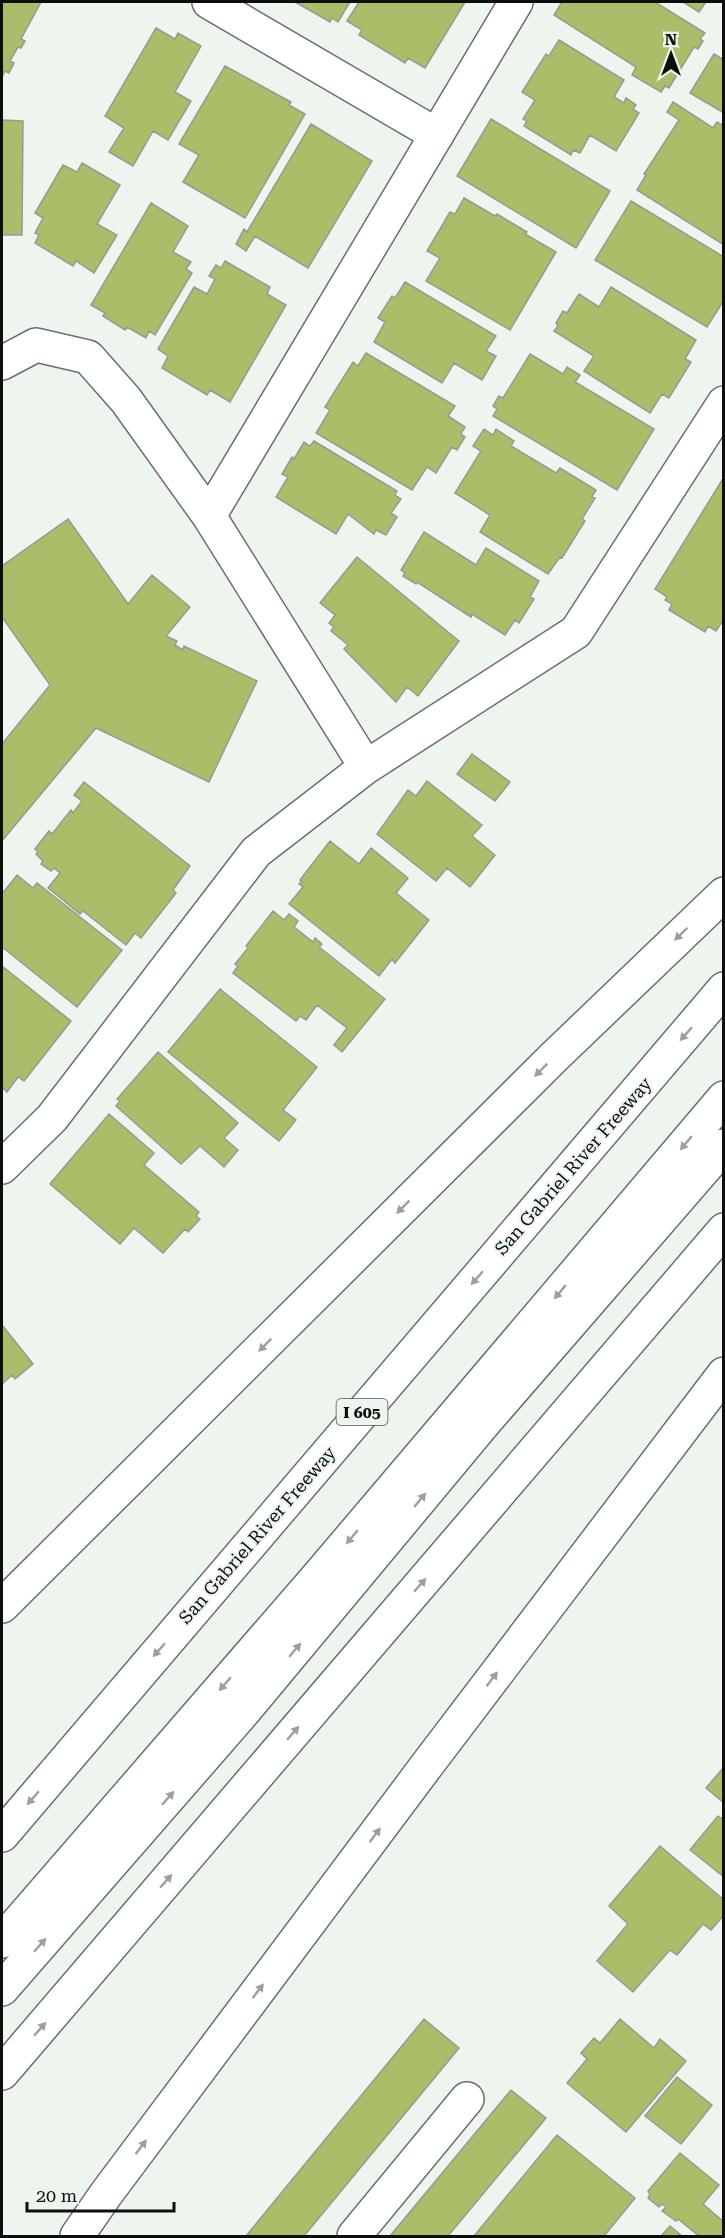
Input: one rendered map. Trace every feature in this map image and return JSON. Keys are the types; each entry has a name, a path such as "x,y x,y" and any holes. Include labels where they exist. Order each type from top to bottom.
{"main road":[{"path":"209,2 437,135"},
{"path":"209,516 516,2"},
{"path":"2,363 36,345 88,357 126,400 209,516 366,767"},
{"path":"2,1167 52,1118 256,852 366,767 576,632 723,404"},
{"path":"2,1606 545,1065 723,894"},
{"name":"San Gabriel River Freeway","path":"2,1835 723,989"},
{"path":"2,1941 335,1557 723,1098"},
{"path":"2,1989 245,1710 475,1434 723,1146"},
{"path":"2,2073 723,1230"},
{"path":"77,2236 106,2193 398,1803 723,1374"},
{"path":"354,2236 467,2099"}],"building":[{"path":"2,2 41,2 21,39 25,41 21,48 18,47 10,61 14,63 9,73 5,71 2,77"},
{"path":"295,2 350,2 338,22 332,18 330,22"},
{"path":"359,2 465,2 425,68 408,58 405,63 359,35 362,30 347,21"},
{"path":"562,2 655,2 705,33 700,39 703,41 698,49 694,47 669,88 665,86 661,92 632,75 636,67 554,15"},
{"path":"683,2 706,2 699,12"},
{"path":"156,28 175,39 178,33 201,46 175,92 191,101 168,140 153,131 133,166 109,152 124,128 105,116"},
{"path":"559,40 624,80 614,97 624,103 626,98 636,105 633,109 639,113 616,151 590,135 580,153 573,150 571,155 524,126 527,121 523,119 535,100 522,92 546,54 549,56"},
{"path":"714,54 724,60 724,113 690,93"},
{"path":"225,66 291,102 289,105 305,114 245,218 183,182 199,155 179,144"},
{"path":"673,102 713,128 717,122 724,126 724,245 637,190 646,175 644,174 679,120 667,112"},
{"path":"491,119 610,191 576,248 457,176"},
{"path":"2,120 23,121 22,235 2,235"},
{"path":"311,124 372,161 308,268 255,236 246,251 236,244 244,229 247,232"},
{"path":"82,163 120,185 97,224 117,235 94,273 76,261 73,266 35,243 39,235 35,233 43,218 35,213 63,165 77,172"},
{"path":"464,198 495,216 497,214 556,252 510,330 426,281 440,258 427,251 450,212 455,214"},
{"path":"631,201 724,257 724,300 707,327 595,260"},
{"path":"151,203 188,226 173,252 191,262 186,269 192,273 155,335 149,331 146,338 127,327 125,330 103,316 105,313 91,305"},
{"path":"225,261 270,287 267,294 286,305 230,402 210,390 207,395 162,368 168,356 158,349 194,287 207,294 215,279 209,276 216,265 221,268"},
{"path":"405,282 496,336 486,351 496,356 482,380 454,363 442,383 374,342 385,322 378,318 392,296 395,298"},
{"path":"611,287 696,340 685,359 691,362 669,398 662,394 650,413 584,371 594,356 554,331 563,311 567,313 579,294 599,307"},
{"path":"366,353 455,406 448,416 465,427 461,434 465,437 457,450 452,447 436,473 427,467 412,490 316,433 330,410 325,407 353,362 358,366"},
{"path":"530,354 563,374 567,367 580,375 575,382 654,429 617,490 493,416 497,409 493,406 499,396 503,398"},
{"path":"484,429 493,435 496,429 514,441 511,446 556,473 560,468 596,490 592,497 595,498 582,519 585,521 562,558 560,557 548,574 480,532 490,515 455,493 481,451 473,446"},
{"path":"314,441 397,491 395,495 401,499 391,513 397,517 386,535 376,530 374,534 348,514 336,534 276,497 288,477 282,474 292,457 294,459 304,442 310,446"},
{"path":"724,477 724,619 716,631 708,626 705,632 669,610 672,604 665,600 667,597 655,589"},
{"path":"68,519 128,604 152,575 190,607 166,636 177,641 175,645 183,650 184,646 257,681 209,782 96,728 2,841 2,744 50,685 2,617 2,566"},
{"path":"424,532 476,565 486,548 539,581 530,597 534,599 519,623 515,620 505,635 472,614 471,617 417,582 416,584 403,576 405,573 401,570"},
{"path":"357,557 459,641 418,696 407,687 396,702 344,649 348,645 331,631 334,627 329,623 335,615 320,603"},
{"path":"472,754 510,782 495,801 457,774"},
{"path":"427,781 482,825 472,836 495,855 470,887 447,868 436,881 377,834 408,790 416,796"},
{"path":"84,782 190,866 173,890 176,893 141,938 135,933 126,945 83,911 80,914 48,888 60,873 54,868 51,871 41,864 43,861 36,854 38,852 35,849 49,831 52,834 71,810 73,813 82,801 74,795"},
{"path":"330,841 359,864 371,848 408,878 396,893 429,920 395,963 392,959 379,976 289,904 303,887 299,884 302,881 300,880"},
{"path":"17,875 33,888 37,883 122,950 77,1007 2,947 2,894"},
{"path":"273,911 284,920 289,914 298,921 294,927 313,942 315,938 322,944 319,947 385,999 342,1052 334,1045 347,1028 317,1005 306,1020 300,1016 296,1021 233,973 238,966 235,964 248,948 246,946"},
{"path":"2,966 71,1021 24,1081 18,1077 7,1092 2,1087"},
{"path":"220,989 317,1067 283,1110 296,1120 279,1141 168,1052"},
{"path":"158,1052 238,1123 224,1138 238,1150 224,1167 200,1146 181,1164 116,1106 120,1101 117,1099"},
{"path":"109,1114 154,1153 144,1165 199,1212 196,1216 200,1219 188,1232 185,1229 163,1253 134,1228 120,1244 50,1184"},
{"path":"2,1325 33,1364 15,1379 12,1375 2,1384"},
{"path":"724,1767 724,1803 706,1788"},
{"path":"718,1816 724,1820 724,1877 690,1850"},
{"path":"660,1846 724,1900 724,1915 711,1930 703,1924 677,1955 670,1950 633,1992 597,1961 628,1924 609,1906"},
{"path":"424,2019 459,2048 304,2236 246,2236"},
{"path":"620,2019 654,2048 660,2039 686,2061 626,2132 567,2083 587,2059 581,2053 594,2038 600,2043"},
{"path":"677,2077 712,2105 681,2144 645,2116"},
{"path":"511,2090 546,2118 448,2236 390,2236"},
{"path":"557,2135 635,2198 604,2236 474,2236"},
{"path":"680,2153 719,2185 703,2204 724,2222 724,2234 721,2236 699,2236 678,2219 676,2221 662,2211 666,2207 662,2204 659,2207 648,2198 650,2194 648,2191"},
{"path":"670,2226 682,2236 661,2236"}]}
